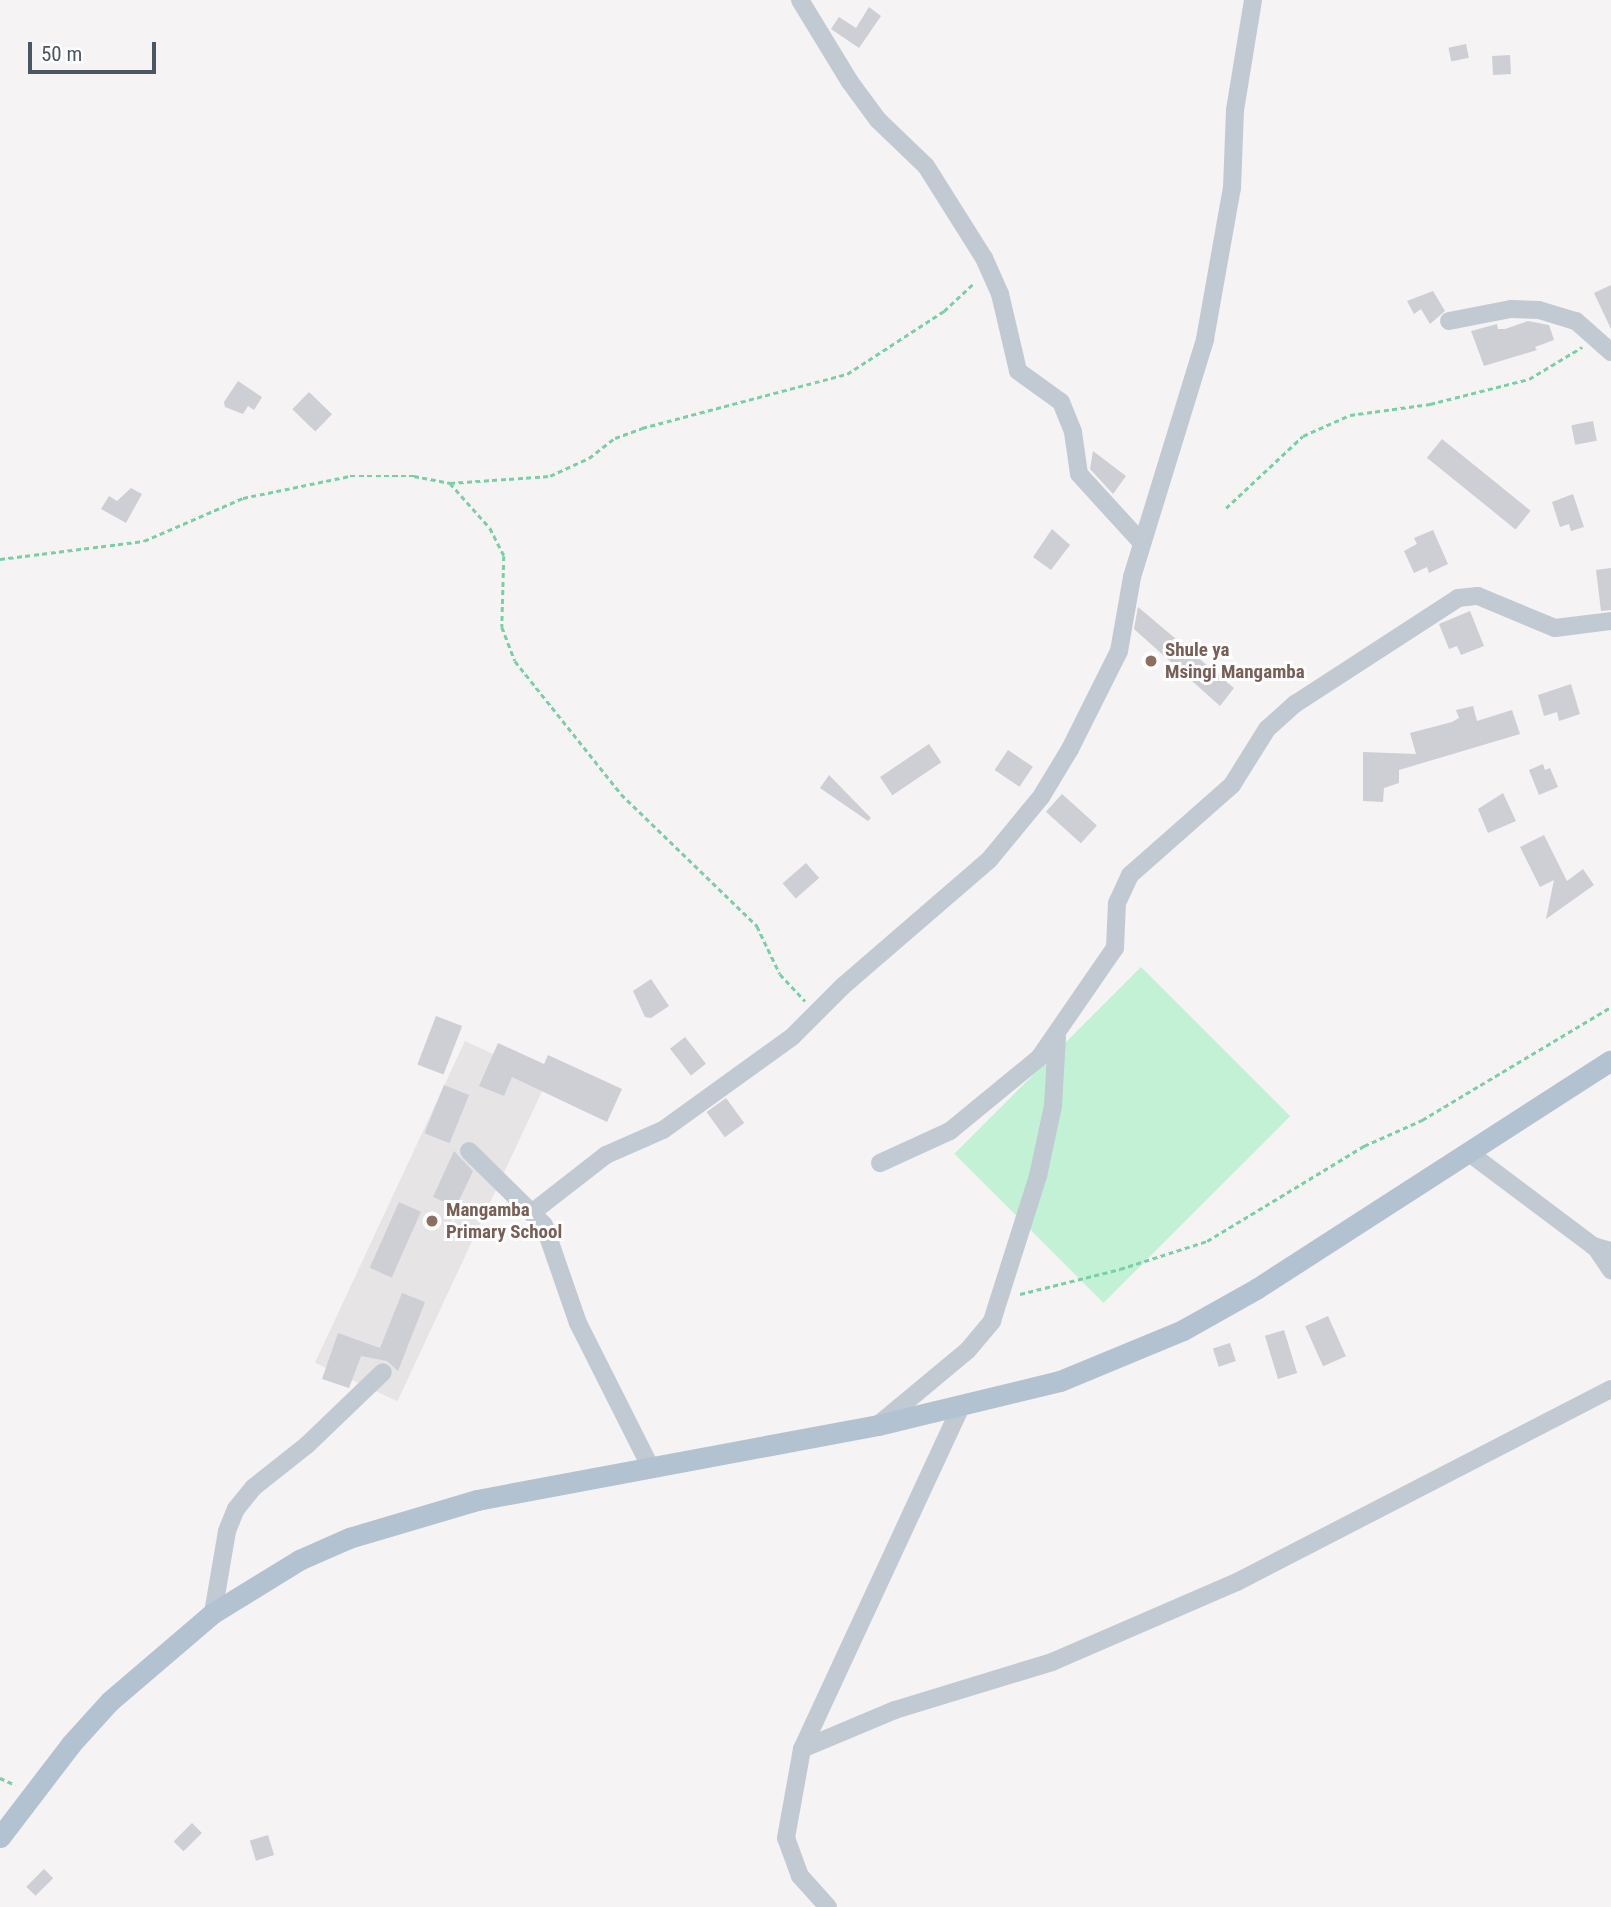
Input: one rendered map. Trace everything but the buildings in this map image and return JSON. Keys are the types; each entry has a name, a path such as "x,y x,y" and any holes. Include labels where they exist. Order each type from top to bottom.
{"main road":[{"path":"0,1837 71,1744 110,1700 213,1613 299,1560 413,1517 523,1490 878,1425 1060,1381 1183,1329 1256,1289 1611,1060"}],"street":[{"path":"800,0 867,105 926,166 990,268 1018,371 1061,402 1073,432 1079,474 1142,543"},
{"path":"534,1211 606,1155 663,1130 818,1013 843,986 989,860 1041,797 1110,676 1142,543 1214,300 1232,188 1239,75 1251,31 1253,0"},
{"path":"1449,321 1511,309 1539,310 1563,315 1605,343"},
{"path":"880,1163 950,1131 1039,1058 1057,1036 1115,948 1116,903 1130,875 1232,785 1267,729 1295,704 1458,598 1478,596 1555,628 1611,621"},
{"path":"878,1425 984,1335 1001,1298 1038,1176 1053,1106 1057,1036"},
{"path":"469,1151 534,1211 551,1241 578,1323 651,1468"},
{"path":"1468,1152 1604,1249 1611,1270"},
{"path":"213,1613 227,1531 236,1509 254,1487 307,1445 383,1372"},
{"path":"802,1749 895,1710 1052,1662 1237,1582 1611,1389"},
{"path":"828,1907 800,1876 786,1838 802,1749 961,1406"}],"path":[{"path":"0,559 144,541 243,498 350,476 414,475 450,483 550,476 615,438 642,428 847,374 944,311 990,268"},
{"path":"1226,508 1303,436 1350,415 1430,404 1529,379 1605,343"},
{"path":"450,483 490,528 504,556 502,626 515,662 621,794 757,926 780,974 818,1013"},
{"path":"1001,1298 1120,1269 1207,1241 1364,1146 1422,1120 1611,1007"}],"shaded area":[{"name":"Mangamba Primary School","path":"465,1041 547,1079 397,1401 315,1363"}],"green space":[{"path":"1141,967 1290,1116 1104,1303 954,1154"}],"place":[{"name":"Shule ya Msingi Mangamba","path":"1151,661"},
{"name":"Mangamba Primary School","path":"432,1221"}]}
